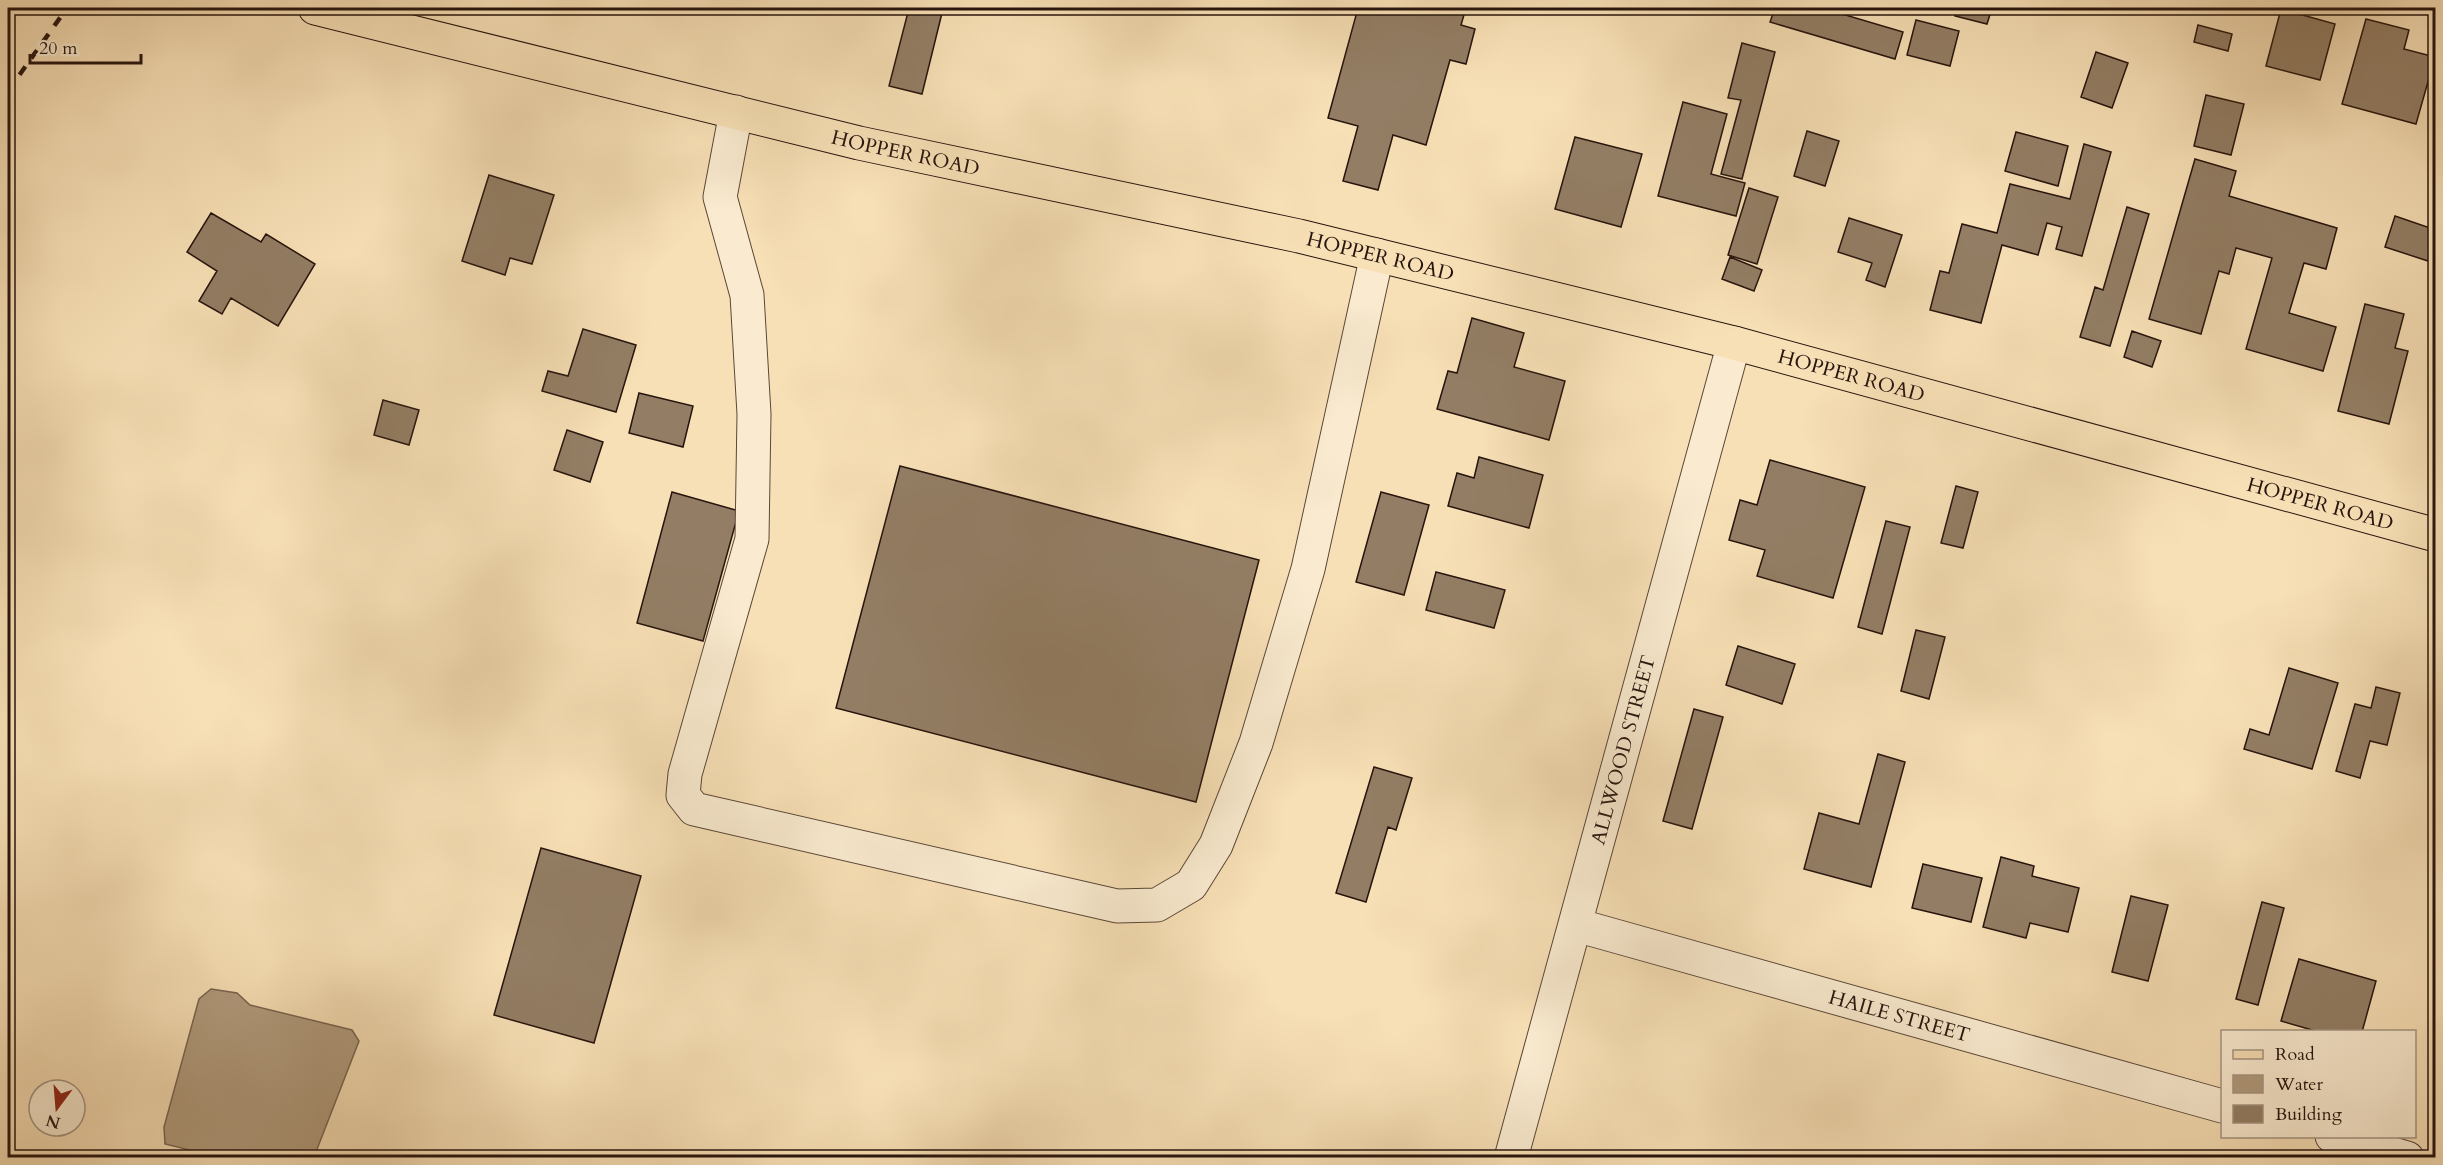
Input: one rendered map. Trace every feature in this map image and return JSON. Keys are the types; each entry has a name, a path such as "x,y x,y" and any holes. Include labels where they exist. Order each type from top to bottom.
{"main road":[{"name":"HOPPER ROAD","path":"315,8 859,143 1299,236 1734,343 2436,535"}],"street":[{"path":"736,112 720,197 747,295 754,414 752,539 685,774 683,795 694,809 1117,906 1157,905 1191,885 1216,845 1257,743 1308,569 1377,255"},
{"name":"ALLWOOD STREET","path":"1511,1158 1734,343"},
{"name":"HAILE STREET","path":"1576,925 2221,1105"},
{"path":"2336,1138 2407,1158"}],"water":[{"path":"211,989 237,993 250,1005 352,1030 359,1041 314,1157 218,1157 165,1144 164,1127 199,999"}],"building":[{"path":"909,8 942,13 922,94 889,86"},
{"path":"1358,8 1466,8 1461,25 1475,29 1466,64 1450,60 1426,145 1393,135 1378,190 1343,181 1358,126 1328,118"},
{"path":"1775,8 1822,8 1903,32 1895,59 1770,22"},
{"path":"1957,8 1992,8 1987,24 1955,16"},
{"path":"2281,9 2335,24 2320,80 2266,66"},
{"path":"2366,19 2409,30 2404,49 2435,57 2416,124 2342,104"},
{"path":"1916,20 1959,31 1950,66 1907,55"},
{"path":"2198,25 2232,34 2228,51 2194,42"},
{"path":"1742,43 1775,52 1742,179 1721,174 1741,100 1728,98"},
{"path":"2096,52 2128,63 2112,108 2081,97"},
{"path":"2206,95 2244,104 2231,155 2194,146"},
{"path":"1683,102 1727,114 1711,174 1745,183 1736,216 1658,196"},
{"path":"1807,131 1839,141 1825,186 1794,176"},
{"path":"2016,132 2068,146 2058,186 2005,171"},
{"path":"1575,137 1642,154 1621,227 1555,209"},
{"path":"2084,144 2111,152 2082,256 2056,249 2062,227 2047,223 2038,255 2002,245 1981,323 1930,310 1940,271 1949,273 1962,224 1997,233 2010,184 2070,199"},
{"path":"2195,159 2236,171 2229,196 2337,228 2326,269 2304,263 2289,313 2336,327 2323,371 2246,349 2272,258 2236,248 2229,274 2219,271 2201,334 2149,319"},
{"path":"489,175 554,195 532,264 510,258 505,275 462,261"},
{"path":"1749,188 1778,197 1757,264 1728,255"},
{"path":"2127,207 2149,214 2110,346 2080,337 2095,287 2103,290"},
{"path":"211,213 261,242 266,234 315,264 278,326 231,298 222,314 199,301 217,271 187,252"},
{"path":"2395,216 2436,230 2436,239 2428,261 2385,247"},
{"path":"1849,218 1902,235 1885,287 1866,280 1872,263 1838,252"},
{"path":"1730,257 1762,270 1754,291 1722,279"},
{"path":"2365,304 2404,314 2395,348 2408,351 2389,424 2338,411"},
{"path":"1472,318 1524,333 1514,367 1565,381 1549,440 1437,409 1448,371 1457,373"},
{"path":"583,329 636,345 616,412 542,391 548,371 568,376"},
{"path":"2132,331 2161,341 2152,367 2124,357"},
{"path":"639,393 693,406 683,447 629,433"},
{"path":"383,400 419,410 409,445 374,435"},
{"path":"567,430 603,442 590,482 554,470"},
{"path":"1479,457 1543,475 1529,528 1448,506 1457,473 1474,478"},
{"path":"1770,460 1865,487 1833,598 1757,576 1765,550 1729,540 1740,500 1757,505"},
{"path":"900,466 1259,560 1196,802 836,708"},
{"path":"1956,486 1978,492 1963,548 1941,543"},
{"path":"672,492 739,511 703,641 637,623"},
{"path":"1381,492 1429,505 1404,595 1356,582"},
{"path":"1886,521 1910,527 1882,634 1858,627"},
{"path":"1436,572 1505,590 1494,628 1426,610"},
{"path":"1916,630 1945,637 1929,699 1901,691"},
{"path":"1738,646 1795,664 1782,704 1726,685"},
{"path":"2289,668 2338,683 2312,769 2244,749 2250,729 2269,735"},
{"path":"2376,687 2400,693 2387,745 2370,741 2360,778 2336,771 2355,704 2371,708"},
{"path":"1694,709 1723,717 1692,829 1663,821"},
{"path":"1878,754 1905,762 1871,887 1804,869 1819,813 1859,824"},
{"path":"1374,767 1412,778 1396,830 1388,827 1366,902 1336,893"},
{"path":"541,848 641,876 594,1043 494,1015"},
{"path":"2001,857 2034,866 2032,876 2079,888 2068,932 2030,923 2026,938 1983,927"},
{"path":"1923,864 1982,878 1971,922 1912,908"},
{"path":"2131,896 2168,905 2148,981 2112,972"},
{"path":"2262,902 2284,908 2258,1005 2236,999"},
{"path":"2299,959 2376,981 2363,1030 2312,1030 2281,1021"}],"railway":[{"path":"8,91 67,8"}]}
